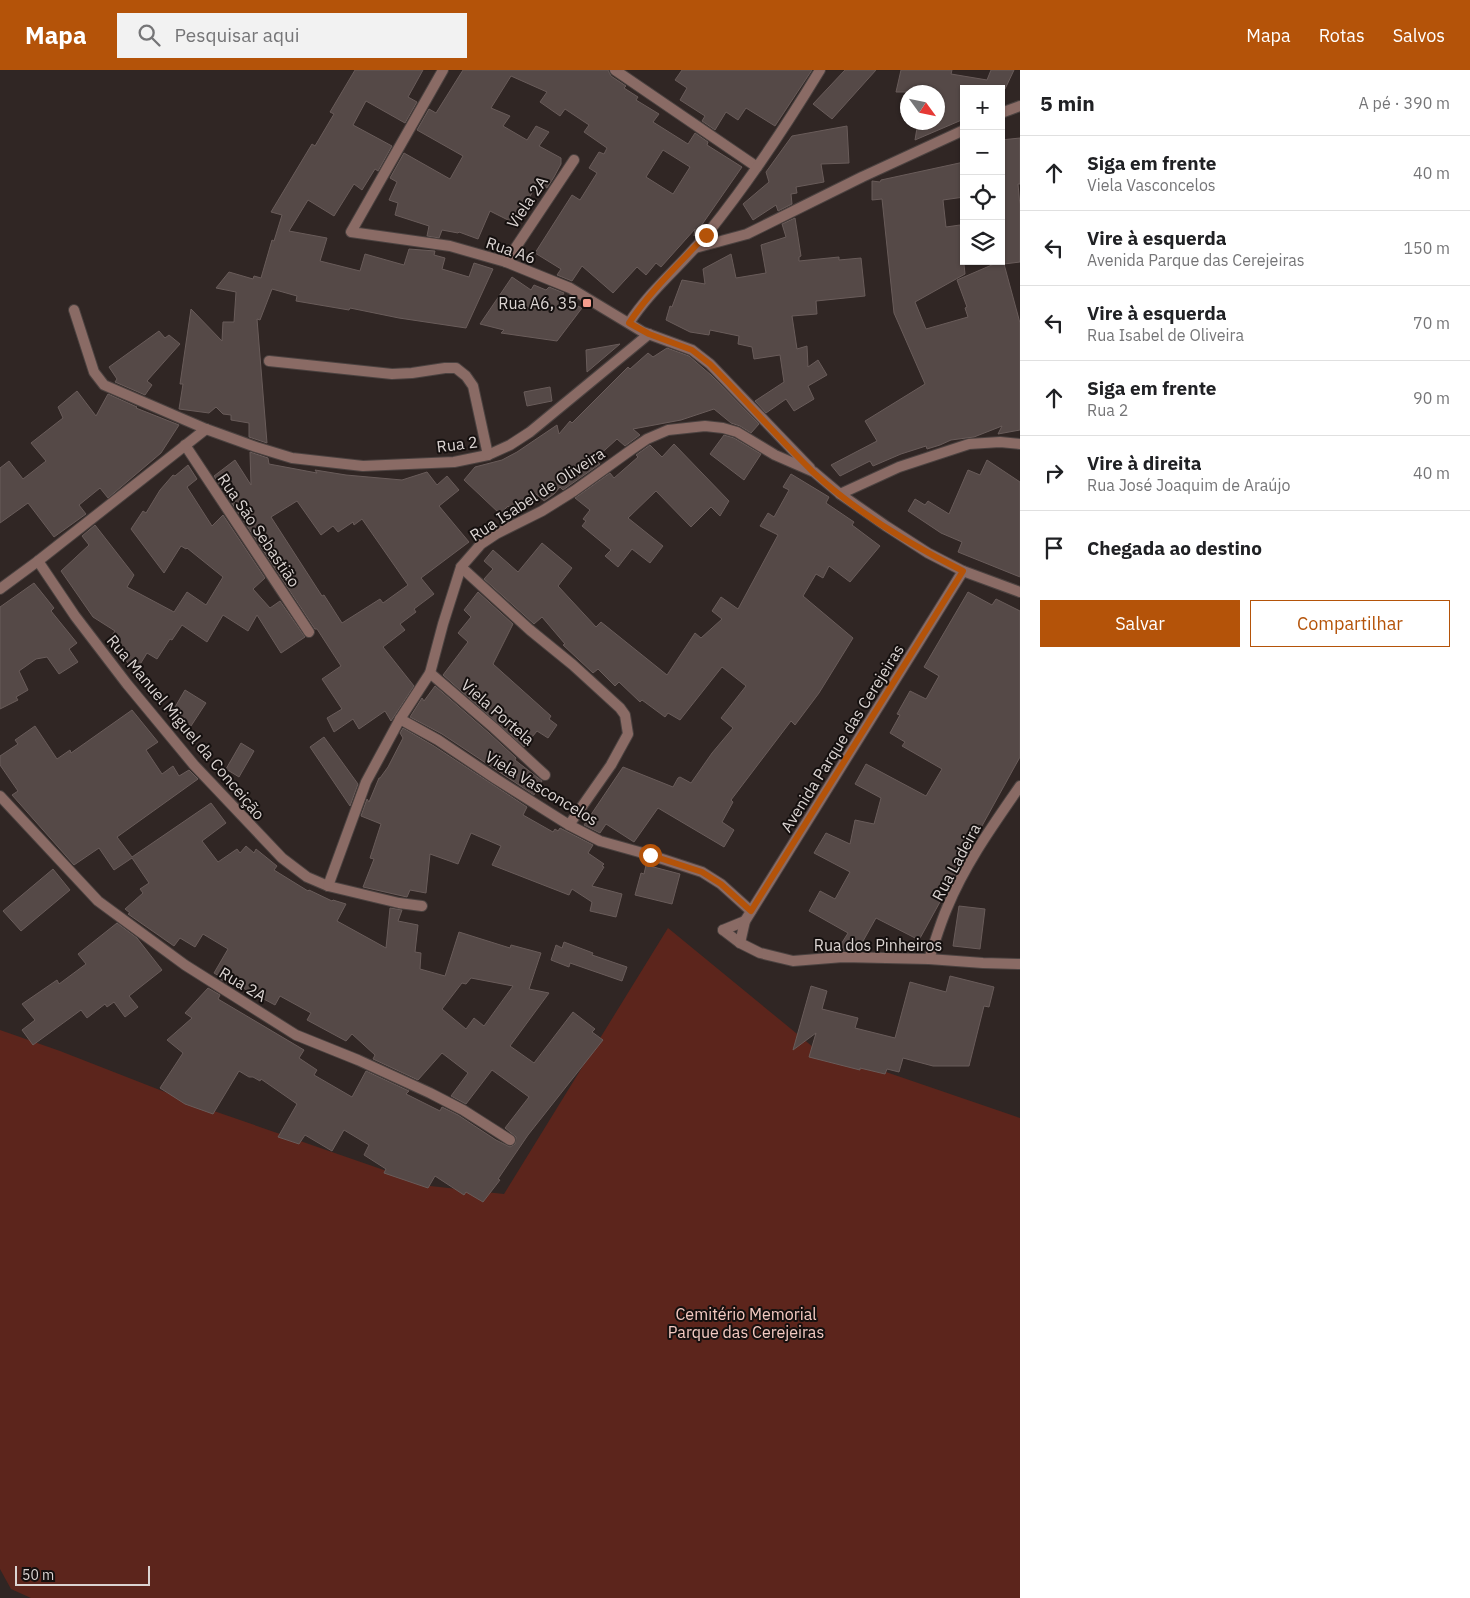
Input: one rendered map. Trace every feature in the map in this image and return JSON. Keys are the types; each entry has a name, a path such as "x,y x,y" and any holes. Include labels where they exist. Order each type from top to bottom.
{"street":[{"name":"Rua A6","path":"442,70 351,232 450,246 506,262 570,288 649,334"},
{"path":"615,70 756,167"},
{"path":"629,323 643,304 706,235 800,104 820,70"},
{"path":"1005,112 1020,106"},
{"path":"694,249 748,234 862,177 960,132"},
{"name":"Viela 2A","path":"506,262 574,160"},
{"name":"Rua 2","path":"74,310 94,372 104,384 206,429 256,447 292,458 363,466 454,462 488,455 510,445 530,432 649,334"},
{"path":"649,334 692,350 710,364 814,472"},
{"path":"270,360 392,374 456,368 466,376 473,386 488,455"},
{"name":"Rua Isabel de Oliveira","path":"328,886 366,782 400,719 430,673 442,624 461,567 481,544 496,534 542,511 647,439 668,430 704,426 737,432 775,455 814,472 840,494 928,553 963,571 1020,592"},
{"path":"0,590 206,429"},
{"path":"840,494 899,466 969,444 1000,442 1020,444"},
{"name":"Rua São Sebastião","path":"185,445 309,632"},
{"name":"Rua Manuel Miguel da Conceição","path":"38,561 98,648 194,765 282,858 307,877 328,886 399,903 422,906"},
{"path":"461,567 530,630 573,665 620,708 625,715 628,734 611,765 569,825"},
{"name":"Avenida Parque das Cerejeiras","path":"740,943 745,921 963,571"},
{"name":"Viela Portela","path":"430,673 546,775"},
{"name":"Viela Vasconcelos","path":"400,719 438,740 569,825 600,841 702,872 721,884 751,911"},
{"name":"Rua Ladeira","path":"929,959 948,907 972,860 1020,786"},
{"name":"Rua 2A","path":"0,796 98,901 185,965 296,1035 358,1060 430,1093 463,1110 510,1140"},
{"name":"Rua dos Pinheiros","path":"745,921 723,930 740,943 760,953 793,961 843,956 1020,964"}],"green space":[{"name":"Cemitério Memorial Parque das Cerejeiras","path":"668,928 813,1047 1020,1118 1020,1598 31,1598 11,1589 0,1569 0,1030 60,1051 211,1110 430,1186 504,1194"}],"building":[{"path":"355,70 423,70 408,97 417,102 405,123 366,101 353,125 392,146 378,171 375,169 362,190 354,184 334,216 308,200 289,231 327,238 320,261 360,271 365,254 404,265 409,249 435,251 434,255 445,258 442,269 469,277 474,263 493,269 466,328 399,318 350,308 349,310 296,301 297,296 272,289 260,320 257,319 267,443 249,437 249,423 231,420 231,415 223,414 216,407 209,413 179,409 183,384 180,384 191,309 222,341 223,322 234,322 236,292 216,288 229,272 253,279 254,276 261,278 272,240 274,241 282,215 271,212 312,144 315,146 334,114 330,112"},
{"path":"463,70 608,70 611,76 626,86 624,88 638,97 636,100 659,114 653,122 688,144 695,133 708,142 707,145 742,167 694,236 695,229 661,267 656,263 646,275 637,267 613,293 582,266 572,281 557,275 561,269 535,253 572,195 580,200 597,173 589,168 599,152 604,154 607,148 584,132 589,125 565,109 560,116 540,102 547,92 511,76 491,108 510,116 503,126 527,140 536,126 549,132 539,146 561,158 561,164 547,188 537,183 516,224 490,211 478,239 459,232 442,230 439,238 427,236 429,226 395,215 398,203 389,200 397,182 390,178 404,153 450,179 463,156 417,130 429,109 436,113","holes":["663,150 690,167 673,194 646,177"]},
{"path":"682,70 812,70 775,126 746,108 738,120 726,112 715,130 702,121 705,116 680,100 687,88 675,80"},
{"path":"845,70 876,70 832,119 813,104"},
{"path":"901,70 952,70 951,74 987,80 991,70 1014,70 1005,89 1005,85 960,85 960,121 945,127 945,85 900,85 900,92 896,92"},
{"path":"847,126 849,163 821,164 824,182 796,187 797,193 791,194 792,204 778,211 776,205 753,220 743,204 769,182 766,172 792,136"},
{"path":"917,130 938,130 915,140"},
{"path":"1020,138 1020,184 1018,184 1020,262 1005,264 1005,175 1005,140"},
{"path":"960,163 960,198 943,200 946,227 960,225 960,265 964,265 965,274 915,302 926,329 968,317 965,308 967,307 957,280 992,265 1004,265 1020,323 1020,430 998,434 1002,426 974,437 951,440 927,449 926,446 873,466 870,461 840,476 831,465 877,441 865,421 925,384 894,313 882,199 872,200 872,181 880,182 881,180"},
{"path":"795,218 801,256 799,261 839,257 839,260 861,258 865,296 816,301 817,314 792,316 797,349 807,346 808,367 818,360 827,375 808,386 814,399 794,411 786,399 766,413 755,401 784,382 780,355 754,359 752,347 738,344 739,336 710,330 709,335 690,332 666,320 682,280 705,284 703,269 731,254 736,278 766,273 761,245 786,237 782,224"},
{"path":"512,277 531,290 534,285 546,290 549,287 564,293 561,298 582,308 557,341 501,333 504,330 480,324"},
{"path":"159,331 165,338 169,335 180,344 147,381 152,385 145,395 115,382 117,379 109,367"},
{"path":"620,344 587,372 586,350"},
{"path":"667,348 689,356 711,375 759,424 751,433 731,423 714,409 681,420 633,429 640,435 625,446 617,439 595,459 600,464 563,490 560,487 544,501 536,494 522,503 520,501 512,510 508,506 500,514 464,480 475,467 502,460 557,425 559,434 570,421 572,423 628,367 630,369 648,353 653,357"},
{"path":"550,387 552,401 527,406 524,392"},
{"path":"77,391 96,416 108,394 136,408 179,425 161,453 108,498 100,488 79,505 86,514 54,537 28,503 0,523 0,468 9,461 23,479 46,461 31,443 63,418 58,407"},
{"path":"724,435 734,438 761,454 744,480 710,454"},
{"path":"674,444 729,501 720,516 711,507 691,527 656,491 628,518 663,546 650,563 632,549 618,567 605,556 611,550 582,526 586,521 583,519 590,510 575,498 610,473 614,478 638,457 636,455 650,445 662,457"},
{"path":"250,452 268,458 269,464 317,473 315,470 402,480 427,472 437,485 447,476 459,490 439,506 469,542 421,578 434,594 414,609 416,612 400,624 405,630 383,647 414,686 391,721 385,711 359,729 353,719 334,732 327,718 342,709 322,679 341,666 214,476 235,460 251,485","holes":["297,501 321,535 333,526 338,532 353,522 354,525 362,519 408,585 383,603 380,599 342,623 324,595 322,596 271,517"]},
{"path":"987,460 1020,482 1020,577 958,552 962,542 941,533 908,511 915,499 925,505 928,501 949,514 968,470 980,475"},
{"path":"188,465 197,479 187,487 212,526 223,515 265,578 253,589 270,608 280,601 305,637 281,653 257,615 248,631 223,615 207,642 182,625 157,659 147,653 136,671 117,652 122,644 111,637 115,631 93,617 61,571 89,545 82,536 95,525 134,575 127,587 174,612 187,592 206,605 223,577 187,548 181,546 164,573 131,529 143,511 146,513 160,490 173,475 175,476"},
{"path":"791,474 829,497 826,503 854,522 852,525 880,546 850,582 829,566 823,578 816,574 803,596 853,638 819,693 795,725 791,721 731,800 733,802 722,822 734,830 724,847 658,808 634,842 606,824 600,833 584,825 623,767 673,787 680,777 691,783 712,753 733,728 721,718 746,686 722,667 680,720 668,713 665,717 642,700 640,702 619,682 615,686 598,669 593,673 563,645 565,644 542,617 534,624 484,579 493,569 484,561 493,550 518,572 542,543 572,568 558,586 596,627 601,622 667,675 695,633 701,638 722,619 712,611 721,597 738,609 778,535 760,526 768,513 774,517 789,490 783,487"},
{"path":"34,583 54,608 51,611 77,643 69,649 78,662 59,674 47,657 36,659 19,671 28,690 16,697 18,700 0,709 0,607"},
{"path":"478,592 513,624 493,664 551,716 549,719 557,725 548,738 537,731 524,747 443,675 468,642 458,633 471,617 464,610"},
{"path":"968,592 992,605 996,599 1020,611 1020,757 919,940 876,918 858,950 840,950 838,949 848,933 809,911 820,891 835,899 850,872 814,853 826,833 850,844 855,820 874,824 881,798 855,784 866,764 926,796 942,769 902,746 905,742 890,733 900,715 897,714 910,691 926,699 939,676 924,667"},
{"path":"435,686 489,733 516,758 515,760 542,781 534,795 442,734 410,717 422,698 424,701"},
{"path":"185,690 206,703 191,726 171,714"},
{"path":"132,710 158,742 146,750 162,774 173,766 179,776 189,770 198,779 117,837 132,857 211,803 226,823 202,841 218,862 237,849 240,853 246,846 254,853 256,849 277,866 274,870 308,891 332,901 346,904 337,921 386,948 390,908 402,910 398,921 418,925 415,952 421,953 420,969 445,976 459,932 510,948 511,945 541,953 529,989 549,993 510,1046 534,1063 573,1012 595,1029 592,1032 603,1040 528,1135 498,1179 500,1180 483,1202 466,1192 464,1195 435,1176 428,1188 384,1173 386,1169 364,1155 369,1145 344,1130 332,1151 305,1135 299,1144 278,1137 297,1104 261,1079 260,1081 249,1077 239,1071 213,1114 185,1104 160,1088 183,1053 167,1040 192,1018 185,1013 208,988 220,995 218,999 304,1050 299,1058 317,1070 314,1075 352,1097 366,1071 409,1091 406,1094 440,1111 442,1107 458,1115 510,1147 515,1144 516,1137 505,1128 529,1097 492,1070 466,1104 451,1096 468,1073 442,1053 418,1080 373,1059 375,1055 352,1034 346,1041 307,1020 311,1013 280,996 275,1005 228,980 227,983 218,978 219,976 214,973 228,949 203,934 195,947 180,938 174,946 128,914 130,913 125,909 143,893 140,889 149,883 132,858 114,870 99,848 74,865 12,795 18,791 0,765 0,756 18,744 15,740 35,726 57,759 70,750 71,753","holes":["471,978 513,986 484,1026 474,1018 466,1029 442,1009 462,983 466,984"]},
{"path":"403,728 527,807 523,815 553,832 555,829 558,831 560,828 593,845 588,853 604,864 602,866 604,867 592,886 622,894 616,917 590,911 592,902 572,889 569,895 492,865 501,846 471,833 458,864 430,854 426,893 410,890 407,897 363,887 374,859 370,858 381,824 361,816 367,799 369,802 379,778 388,767 403,738 400,733"},
{"path":"324,737 358,784 350,806 310,747"},
{"path":"241,743 254,751 239,777 226,769"},
{"path":"646,865 680,874 672,904 635,895 641,873 644,874"},
{"path":"53,869 70,890 21,931 3,911"},
{"path":"959,906 985,909 980,949 953,946"},
{"path":"117,923 137,938 162,970 129,996 138,1007 125,1017 114,1002 107,1007 105,1004 87,1018 81,1010 33,1045 22,1030 35,1020 22,1004 57,980 59,984 86,964 78,954"},
{"path":"564,942 593,953 592,955 627,967 622,981 570,963 569,967 551,960 556,945 562,948"},
{"path":"950,976 994,987 989,1007 984,1006 969,1066 933,1066 903,1058 899,1072 887,1069 885,1074 860,1068 860,1070 809,1057 816,1033 793,1050 811,986 827,991 822,1009 858,1018 855,1028 895,1038 910,982 946,992"}],"place":[{"name":"Rua A6, 35","path":"587,303"}],"route":[{"path":"650,855 702,872 721,884 751,911 963,571 928,553 840,494 814,472 743,396 710,364 692,350 649,334 629,323 643,304 706,235"}]}
